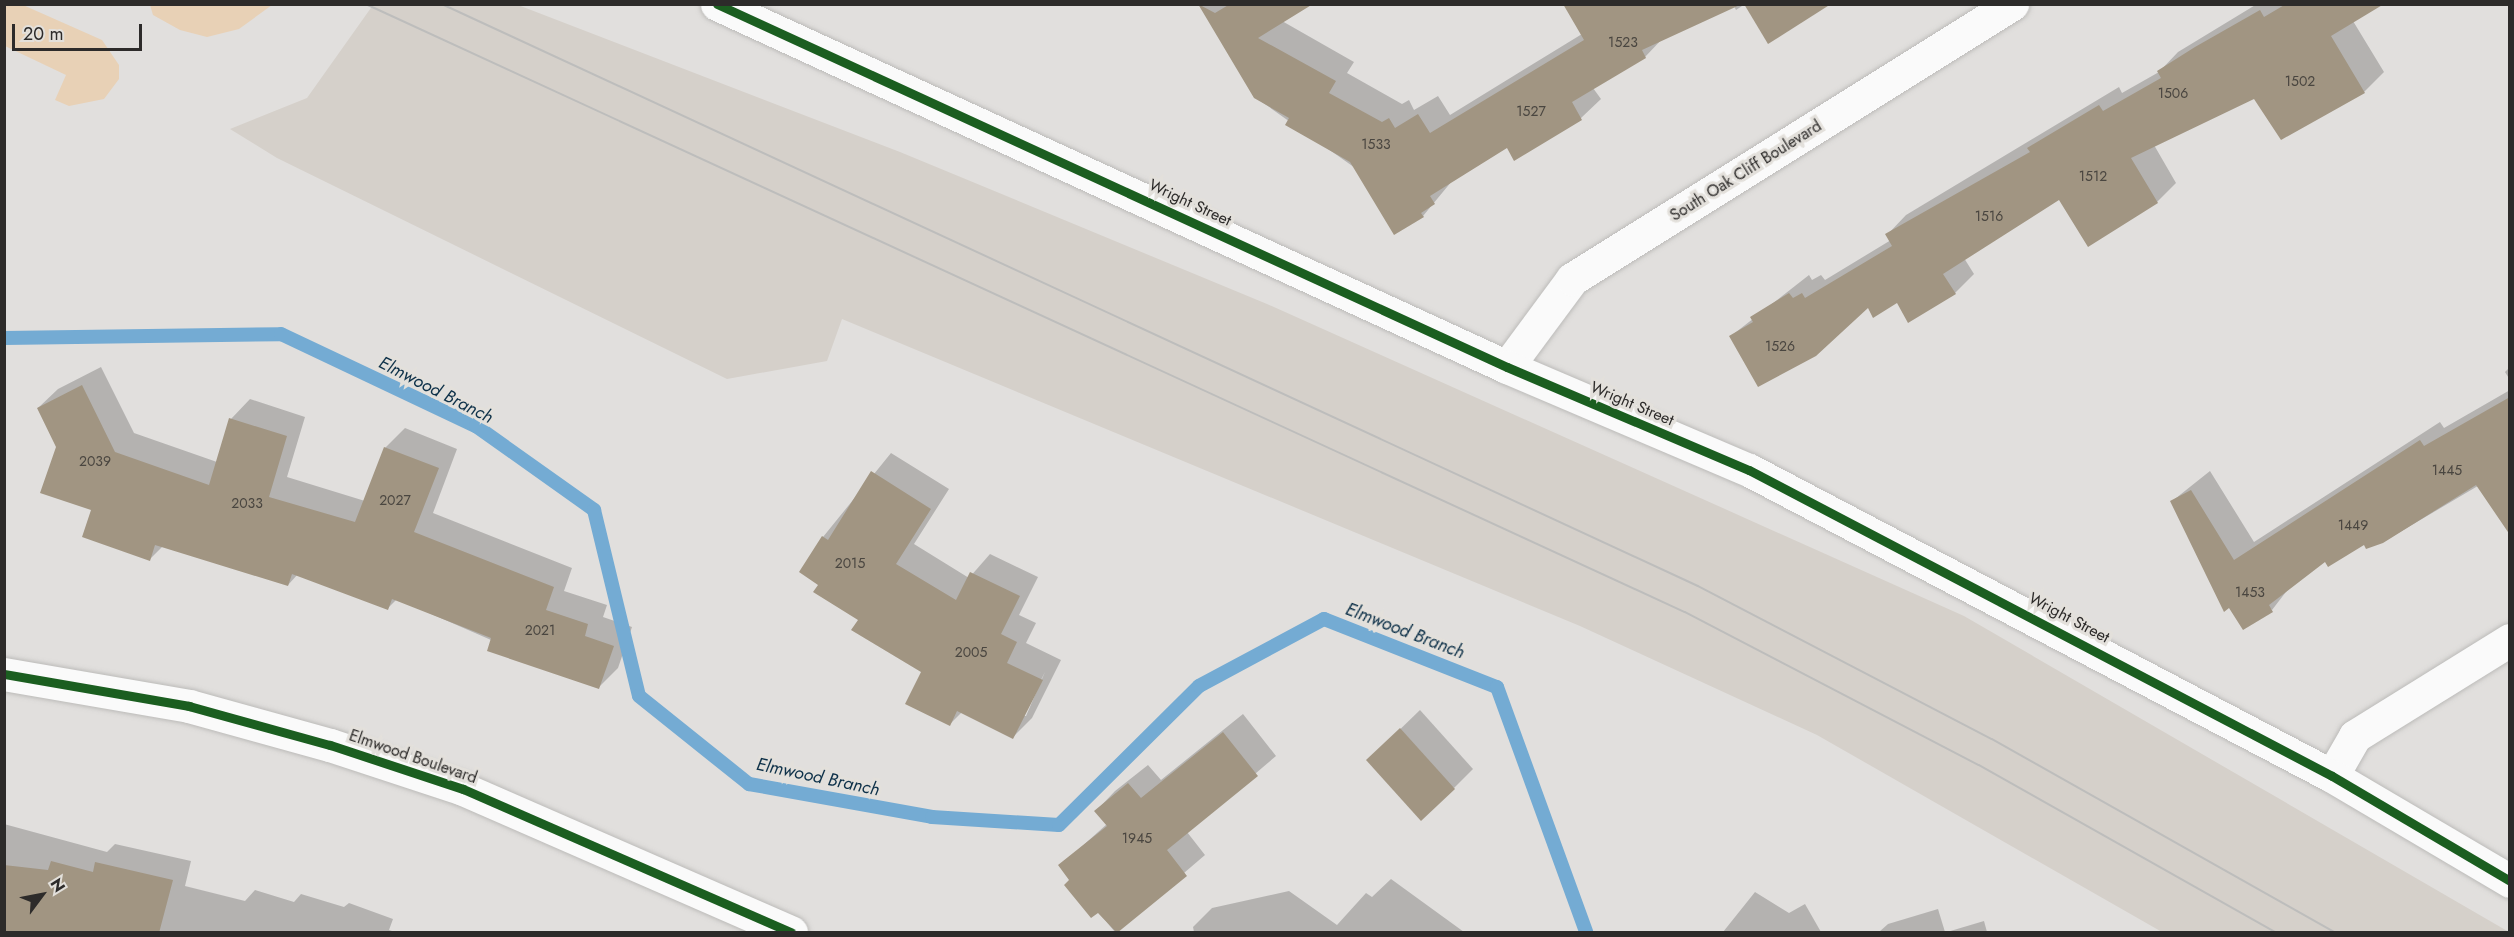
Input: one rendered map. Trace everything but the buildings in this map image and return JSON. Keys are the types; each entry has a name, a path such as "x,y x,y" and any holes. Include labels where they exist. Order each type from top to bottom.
{"street":[{"name":"Wright Street","path":"717,4 1507,367 1749,470 2331,776 2510,881"},
{"name":"South Oak Cliff Boulevard","path":"1507,367 1572,279 2012,4"},
{"path":"2331,776 2355,736 2510,640"},
{"name":"Elmwood Boulevard","path":"4,674 189,706 342,748 517,811 791,933"}],"shaded area":[{"path":"5,4 23,5 102,40 119,65 119,79 104,99 69,106 55,100 66,75 5,46"},
{"path":"150,4 272,5 239,29 207,37 180,30 153,15"},
{"path":"373,5 518,5 900,152 1267,304 1964,616 2509,932 2162,932 1817,735 1580,626 842,319 827,361 727,379 277,158 230,129 307,98"}],"waterway":[{"name":"Elmwood Branch","path":"4,338 281,334 476,426 594,510 639,696 749,784 932,817 1059,825 1199,686 1324,619 1497,687 1586,932"}],"tram line":[{"path":"366,4 1685,612 1979,765 2275,932"},
{"path":"442,4 1698,586 1992,739 2334,932"}],"cycle path":[{"path":"717,4 1507,367 1749,470 2332,776 2510,881"},
{"path":"4,674 189,706 330,745 463,789 791,932"}]}
